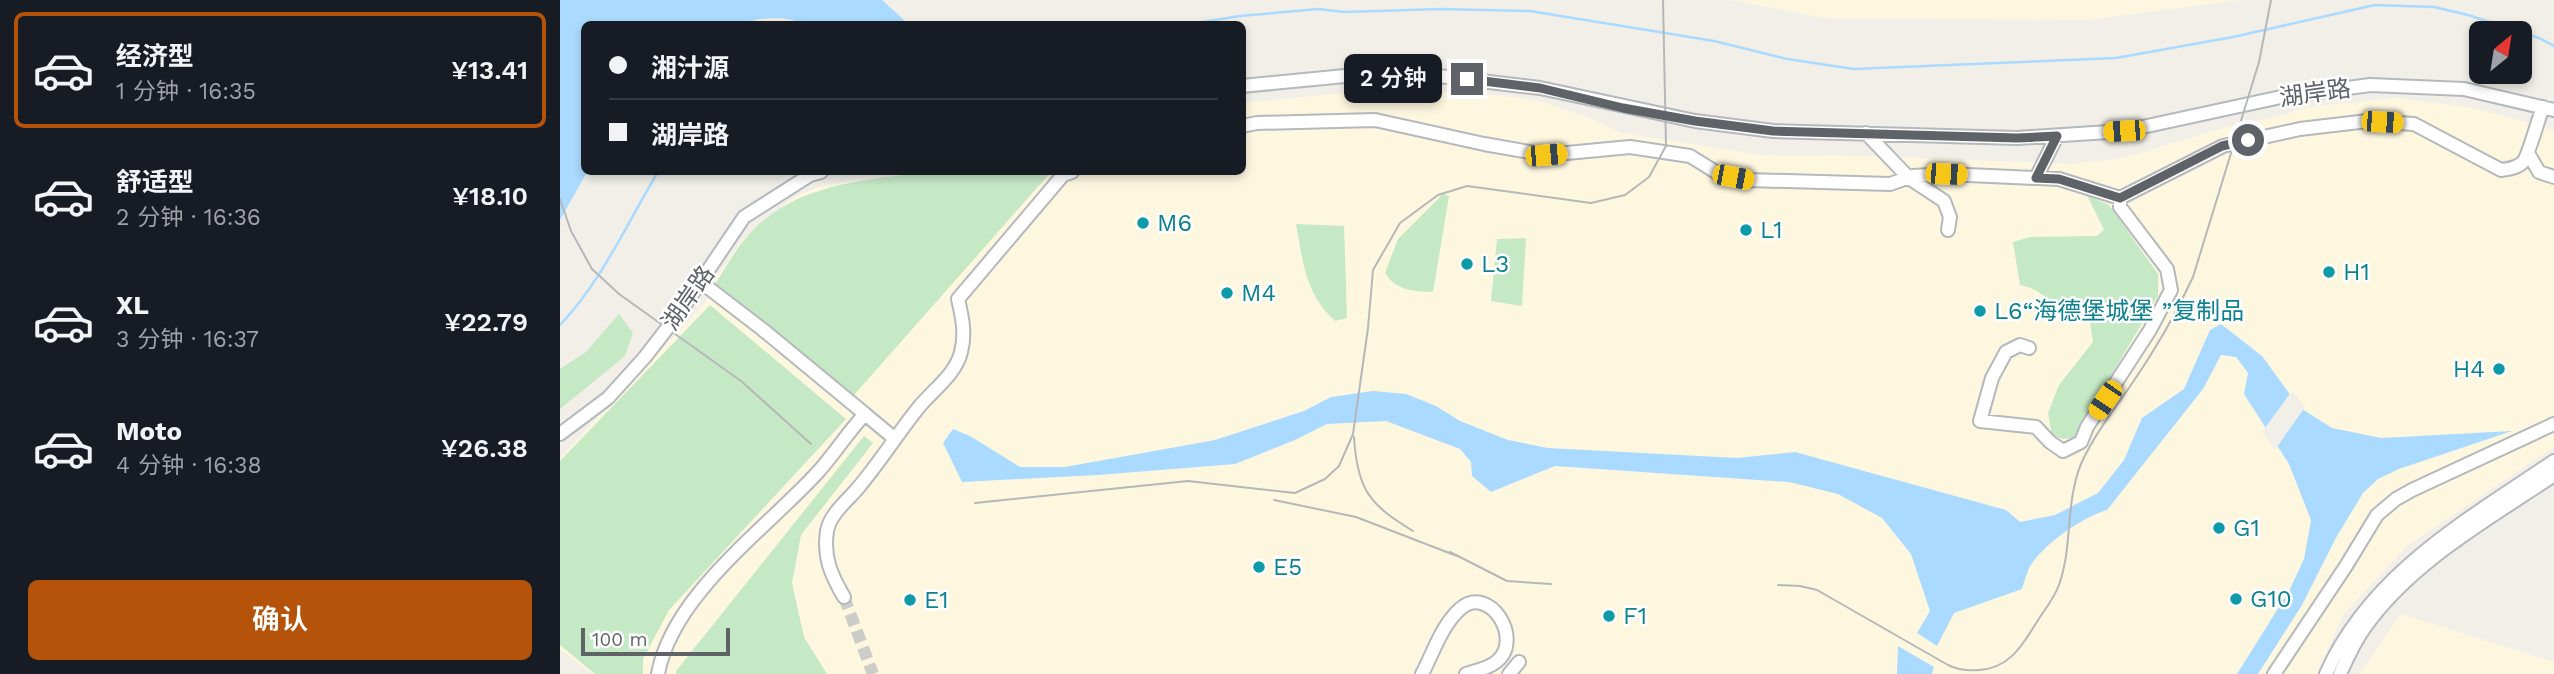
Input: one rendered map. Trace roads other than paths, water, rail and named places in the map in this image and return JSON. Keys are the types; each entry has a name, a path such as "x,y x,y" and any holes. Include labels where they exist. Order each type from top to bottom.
{"street":[{"name":"湖岸路","path":"1246,86 1345,76 1422,74 1540,88 1623,108 1773,131 2017,138 2124,131 2281,97 2370,85 2464,89 2548,109"},
{"path":"1246,125 1375,120 1485,145 1546,155 1630,147 1690,156 1719,174 1748,180 1890,184 1909,178 1946,174 2059,179 2120,198 2222,146 2300,129 2368,121 2414,124 2501,170 2514,168 2523,162 2548,109"},
{"path":"1867,133 1909,178 1944,201 1950,217 1948,230"},
{"path":"2036,178 2057,136"},
{"path":"2528,153 2539,172 2554,177"},
{"name":"湖岸路","path":"560,434 608,398 645,356 702,283 705,273 744,217 810,175"},
{"path":"844,597 830,574 826,560 827,529 834,515 954,367 961,352 963,321 958,299 1063,175"},
{"path":"2029,348 2020,345 2006,352 1992,378 1980,421 2036,427 2063,451 2081,442 2087,427 2150,330 2171,290 2167,270 2120,207 2120,198"},
{"path":"702,283 895,439"},
{"path":"658,674 670,636 704,588 818,472 865,414"},
{"path":"2274,674 2377,515 2412,490 2554,424"},
{"path":"2326,674 2343,640 2384,586 2430,547 2554,461"},
{"path":"2340,674 2366,626 2411,577 2442,551 2554,475"},
{"path":"1422,674 1444,631 1461,608 1474,602 1486,604 1504,620 1507,639 1504,652 1496,663 1466,674"},
{"path":"1509,674 1519,662"}],"water":[{"path":"560,0 882,0 904,20 796,21 772,18 752,21 581,21 581,175 585,175 560,220"},
{"path":"2221,324 2262,356 2299,407 2332,428 2381,438 2512,431 2399,469 2378,479 2363,493 2337,536 2302,605 2258,674 2237,674 2289,591 2304,559 2311,520 2289,464 2244,394 2248,373 2236,357 2221,355 2203,389 2107,510 2075,526 2043,550 2029,568 2022,589 1954,613 1937,646 1917,633 1930,611 1911,554 1882,518 1838,494 1789,482 1555,466 1491,492 1472,476 1471,462 1460,449 1386,421 1327,424 1235,464 962,482 943,443 953,429 970,436 1020,467 1065,467 1215,440 1304,411 1331,397 1373,391 1406,394 1436,406 1460,421 1508,440 1548,448 1737,458 1795,452 2006,510 2020,522 2055,515 2098,493 2124,460 2142,418 2184,389 2210,330"},
{"path":"1898,646 1934,667 1932,674 1897,674"}],"waterway":[{"path":"1209,21 1319,9 1344,12 1441,9 1530,11 1714,41 1787,59 1854,69 2116,58 2233,37 2375,5 2434,7 2539,38 2554,46"},
{"path":"560,325 589,290 656,175"}],"tunnel":[{"path":"844,597 873,674"}],"tram line":[{"path":"975,503 1188,481 1295,493 1325,479 1339,466 1353,434 1373,270 1400,223 1438,195 1467,186 1591,203 1625,195 1649,177 1666,146 1663,0"},
{"path":"1778,585 1817,590 1948,665 1963,670 1990,668 2009,659 2016,652 2059,585 2066,555 2073,494 2081,464 2097,434 2155,347 2193,277 2259,62 2271,0"},
{"path":"560,199 571,231 592,269 619,294 741,381 811,444"},
{"path":"1354,437 1358,470 1368,494 1386,513 1413,531"},
{"path":"1274,500 1356,517 1457,556"},
{"path":"1450,552 1507,581 1551,584"}],"place":[{"name":"M6","path":"1143,223"},
{"name":"L1","path":"1746,230"},
{"name":"L3","path":"1467,264"},
{"name":"H1","path":"2329,272"},
{"name":"M4","path":"1227,293"},
{"name":"L6“海德堡城堡 ”复制品","path":"1980,311"},
{"name":"H4","path":"2499,369"},
{"name":"G1","path":"2219,528"},
{"name":"E5","path":"1259,567"},
{"name":"G10","path":"2236,599"},
{"name":"E1","path":"910,600"},
{"name":"F1","path":"1609,616"}]}
